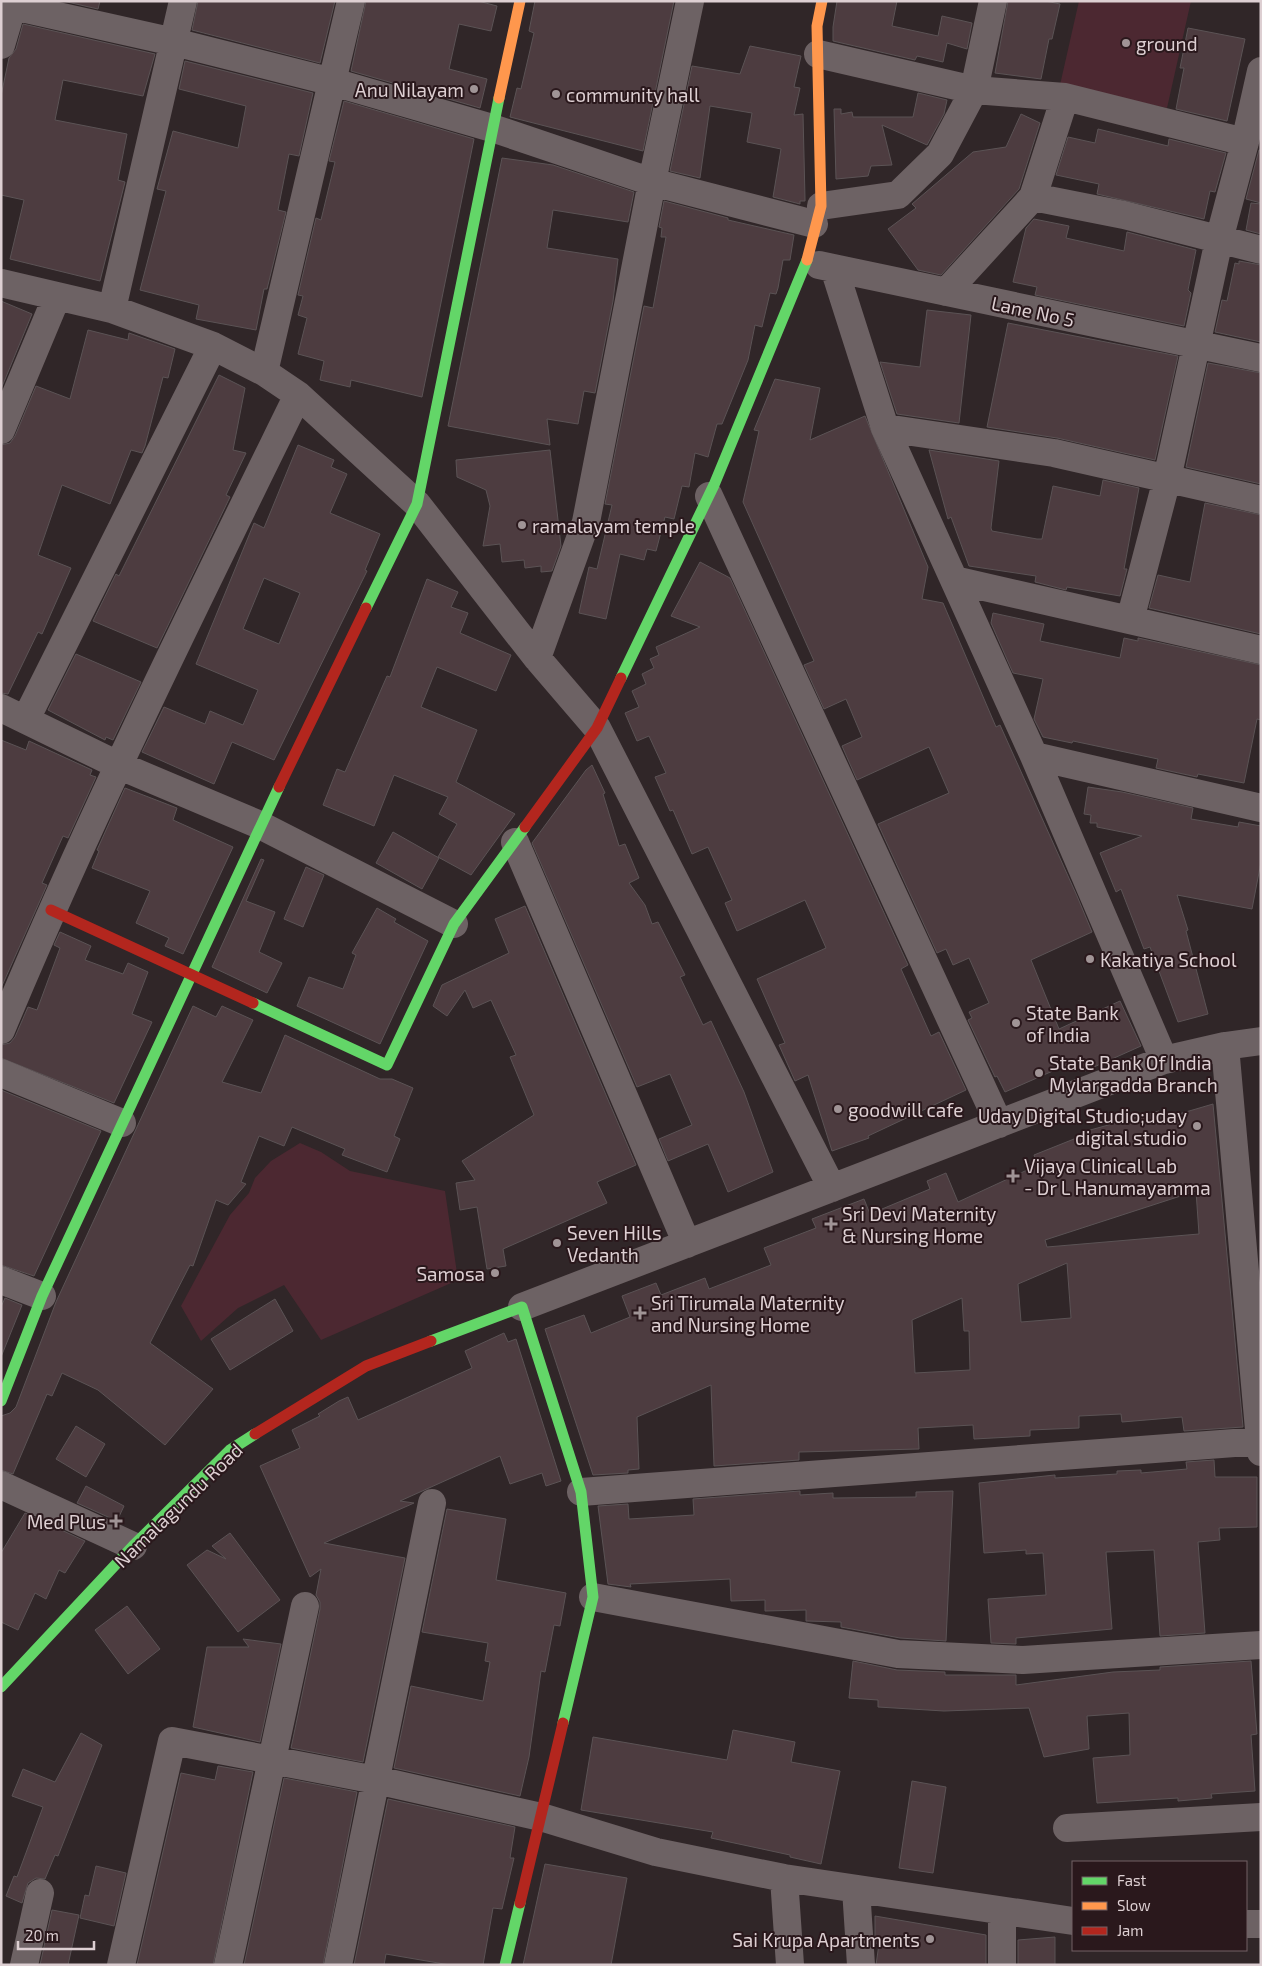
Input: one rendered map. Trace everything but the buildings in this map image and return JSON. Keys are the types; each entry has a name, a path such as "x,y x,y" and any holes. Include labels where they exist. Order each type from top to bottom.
{"street":[{"path":"112,309 183,1"},
{"path":"264,372 351,1"},
{"path":"1,1401 42,1296 192,976 260,825 417,504 492,128 520,1"},
{"path":"537,658 586,522 652,182 690,1"},
{"path":"51,910 387,1065 454,924 596,728 709,496 806,262 818,215 817,26 822,1"},
{"path":"1,45 13,3 333,82 492,128 652,182 818,215 898,195 940,154 974,90 993,1"},
{"path":"818,54 974,90 1065,97 1245,142"},
{"path":"1130,620 1167,479 1219,240 1245,142 1261,71"},
{"path":"946,292 1033,197 1065,97"},
{"path":"1033,197 1124,215 1261,250"},
{"name":"Lane No 5","path":"806,262 1261,358"},
{"path":"834,268 885,428 1034,756 1164,1060"},
{"path":"1,283 112,309 213,346 264,372 298,395 417,504 537,658 596,728 832,1188"},
{"path":"1,430 57,296"},
{"path":"26,719 213,346"},
{"path":"1,1030 51,910 118,764 298,395"},
{"path":"885,428 1054,453 1261,500"},
{"path":"709,496 999,1124"},
{"path":"954,580 1261,650"},
{"path":"1,708 118,764 260,825 454,924"},
{"path":"1034,756 1261,808"},
{"path":"515,842 686,1244"},
{"path":"505,1965 593,1597 581,1492 522,1307 1164,1060 1225,1046 1261,1041"},
{"path":"581,1492 1260,1445 1225,1046"},
{"path":"1,1073 122,1123"},
{"path":"1,1280 42,1296"},
{"name":"Namalagundu Road","path":"1,1687 133,1546 230,1450 366,1366 522,1307"},
{"path":"1,1484 133,1546"},
{"path":"338,1965 432,1503"},
{"path":"593,1597 898,1654 1023,1660 1261,1645"},
{"path":"228,1965 304,1606"},
{"path":"121,1965 172,1741 376,1780 540,1817 656,1852 784,1878 1072,1921"},
{"path":"1067,1828 1261,1817"},
{"path":"784,1878 790,1965"},
{"path":"856,1889 861,1965"},
{"path":"24,1965 40,1893"},
{"path":"1002,1911 1002,1965"},
{"path":"1247,1924 1261,1924"}],"shaded area":[{"name":"ground","path":"1079,1 1191,1 1167,108 1060,85"},
{"path":"300,1143 321,1152 350,1171 445,1191 458,1280 321,1340 284,1285 238,1308 201,1341 181,1306 230,1215 249,1193 255,1178 271,1161"}],"traffic: fast":[{"path":"366,608 417,504 499,98"},
{"path":"621,678 714,485 807,260"},
{"path":"1,1401 42,1296 279,787"},
{"path":"253,1003 387,1065 454,924 525,827"},
{"path":"431,1341 522,1307 581,1492 593,1597 563,1723"},
{"path":"1,1687 133,1546 230,1450 255,1434"},
{"path":"505,1965 520,1903"}],"traffic: slow":[{"path":"499,98 520,1"},
{"path":"807,260 821,206 817,26 822,1"}],"traffic: jam":[{"path":"279,787 366,608"},
{"path":"525,827 597,728 621,678"},
{"path":"51,910 253,1003"},
{"path":"255,1434 366,1366 431,1341"},
{"path":"520,1903 563,1723"}],"place":[{"name":"ground","path":"1126,43"},
{"name":"Anu Nilayam","path":"474,89"},
{"name":"community hall","path":"556,94"},
{"name":"ramalayam temple","path":"522,525"},
{"name":"Kakatiya School","path":"1090,959"},
{"name":"State Bank of India","path":"1016,1023"},
{"name":"State Bank Of India Mylargadda Branch","path":"1039,1073"},
{"name":"goodwill cafe","path":"838,1109"},
{"name":"Uday Digital Studio;uday digital studio","path":"1197,1126"},
{"name":"Vijaya Clinical Lab - Dr L Hanumayamma","path":"1013,1176"},
{"name":"Sri Devi Maternity & Nursing Home","path":"831,1224"},
{"name":"Seven Hills Vedanth","path":"557,1243"},
{"name":"Samosa","path":"495,1273"},
{"name":"Sri Tirumala Maternity and Nursing Home","path":"640,1313"},
{"name":"Med Plus","path":"116,1521"},
{"name":"Sai Krupa Apartments","path":"930,1939"}]}
